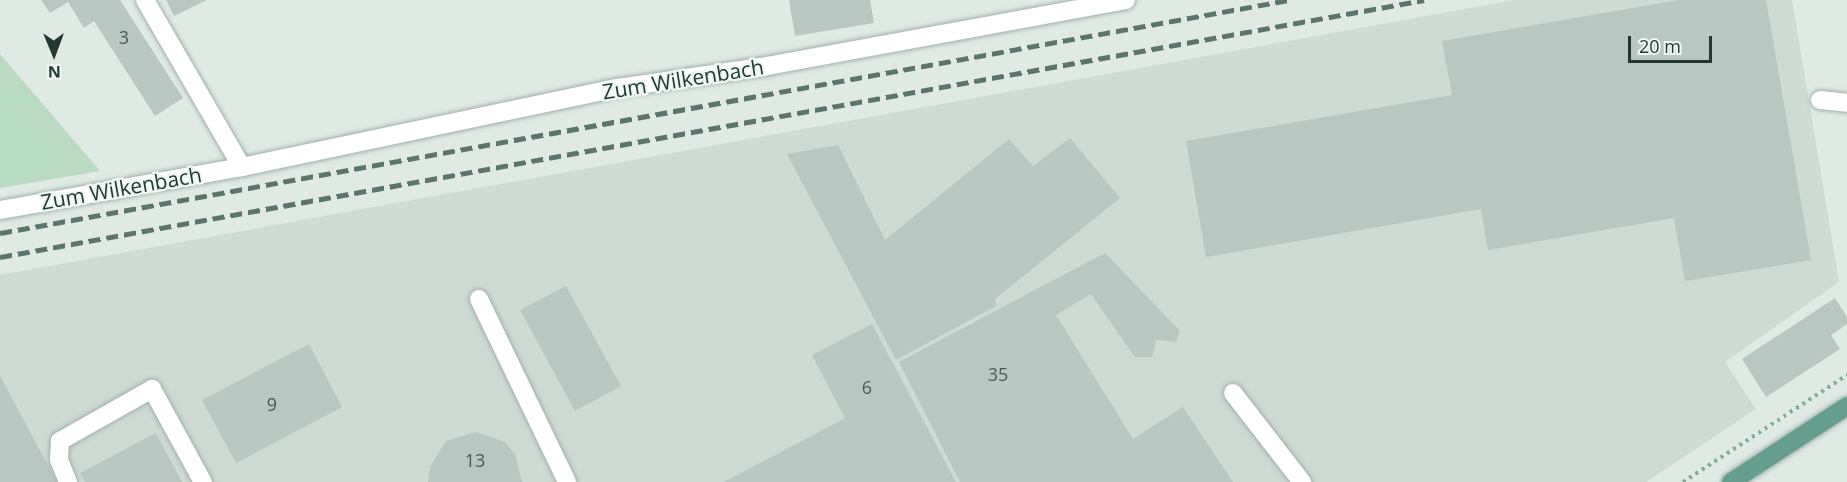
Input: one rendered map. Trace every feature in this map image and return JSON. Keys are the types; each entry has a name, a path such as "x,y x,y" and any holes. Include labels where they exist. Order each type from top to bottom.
{"main road":[{"path":"1731,482 1847,406"}],"lane":[{"path":"145,0 242,167"},
{"name":"Zum Wilkenbach","path":"0,210 242,167 617,88 766,66 1126,0"},
{"path":"1820,100 1847,103"},
{"path":"479,299 567,482"},
{"path":"68,482 59,460 60,441 152,389 203,482"},
{"path":"1233,393 1302,482"}],"path":[{"path":"1683,482 1847,375"}],"shaded area":[{"path":"1514,0 1792,0 1839,282 1725,362 1756,409 1646,482 0,482 0,275"}],"green space":[{"path":"0,54 100,171 0,188"}],"building":[{"path":"41,0 120,0 183,98 155,116 94,21 84,28 68,2 50,13"},
{"path":"166,0 207,0 174,16"},
{"path":"789,0 870,0 874,23 795,36"},
{"path":"1679,0 1766,0 1811,260 1685,281 1674,218 1488,250 1481,209 1206,257 1186,141 1452,95 1442,41"},
{"path":"1070,138 1120,198 995,299 996,306 896,360 787,154 838,145 885,240 1009,139 1033,166"},
{"path":"1105,253 1180,331 1176,342 1156,340 1152,357 1135,357 1091,294 1056,315 1133,439 1183,407 1233,482 960,482 899,362"},
{"path":"566,286 621,386 575,411 520,310"},
{"path":"1835,298 1847,317 1847,324 1831,335 1840,349 1766,397 1742,359"},
{"path":"872,324 956,482 724,482 845,418 812,355"},
{"path":"309,344 342,407 236,463 202,400"},
{"path":"0,376 57,482 0,482"},
{"path":"476,432 505,442 515,454 522,482 428,482 430,467 446,441"},
{"path":"156,433 182,482 85,482 80,473"}],"railway":[{"path":"0,233 1288,0"},
{"path":"0,257 1424,0"}]}
